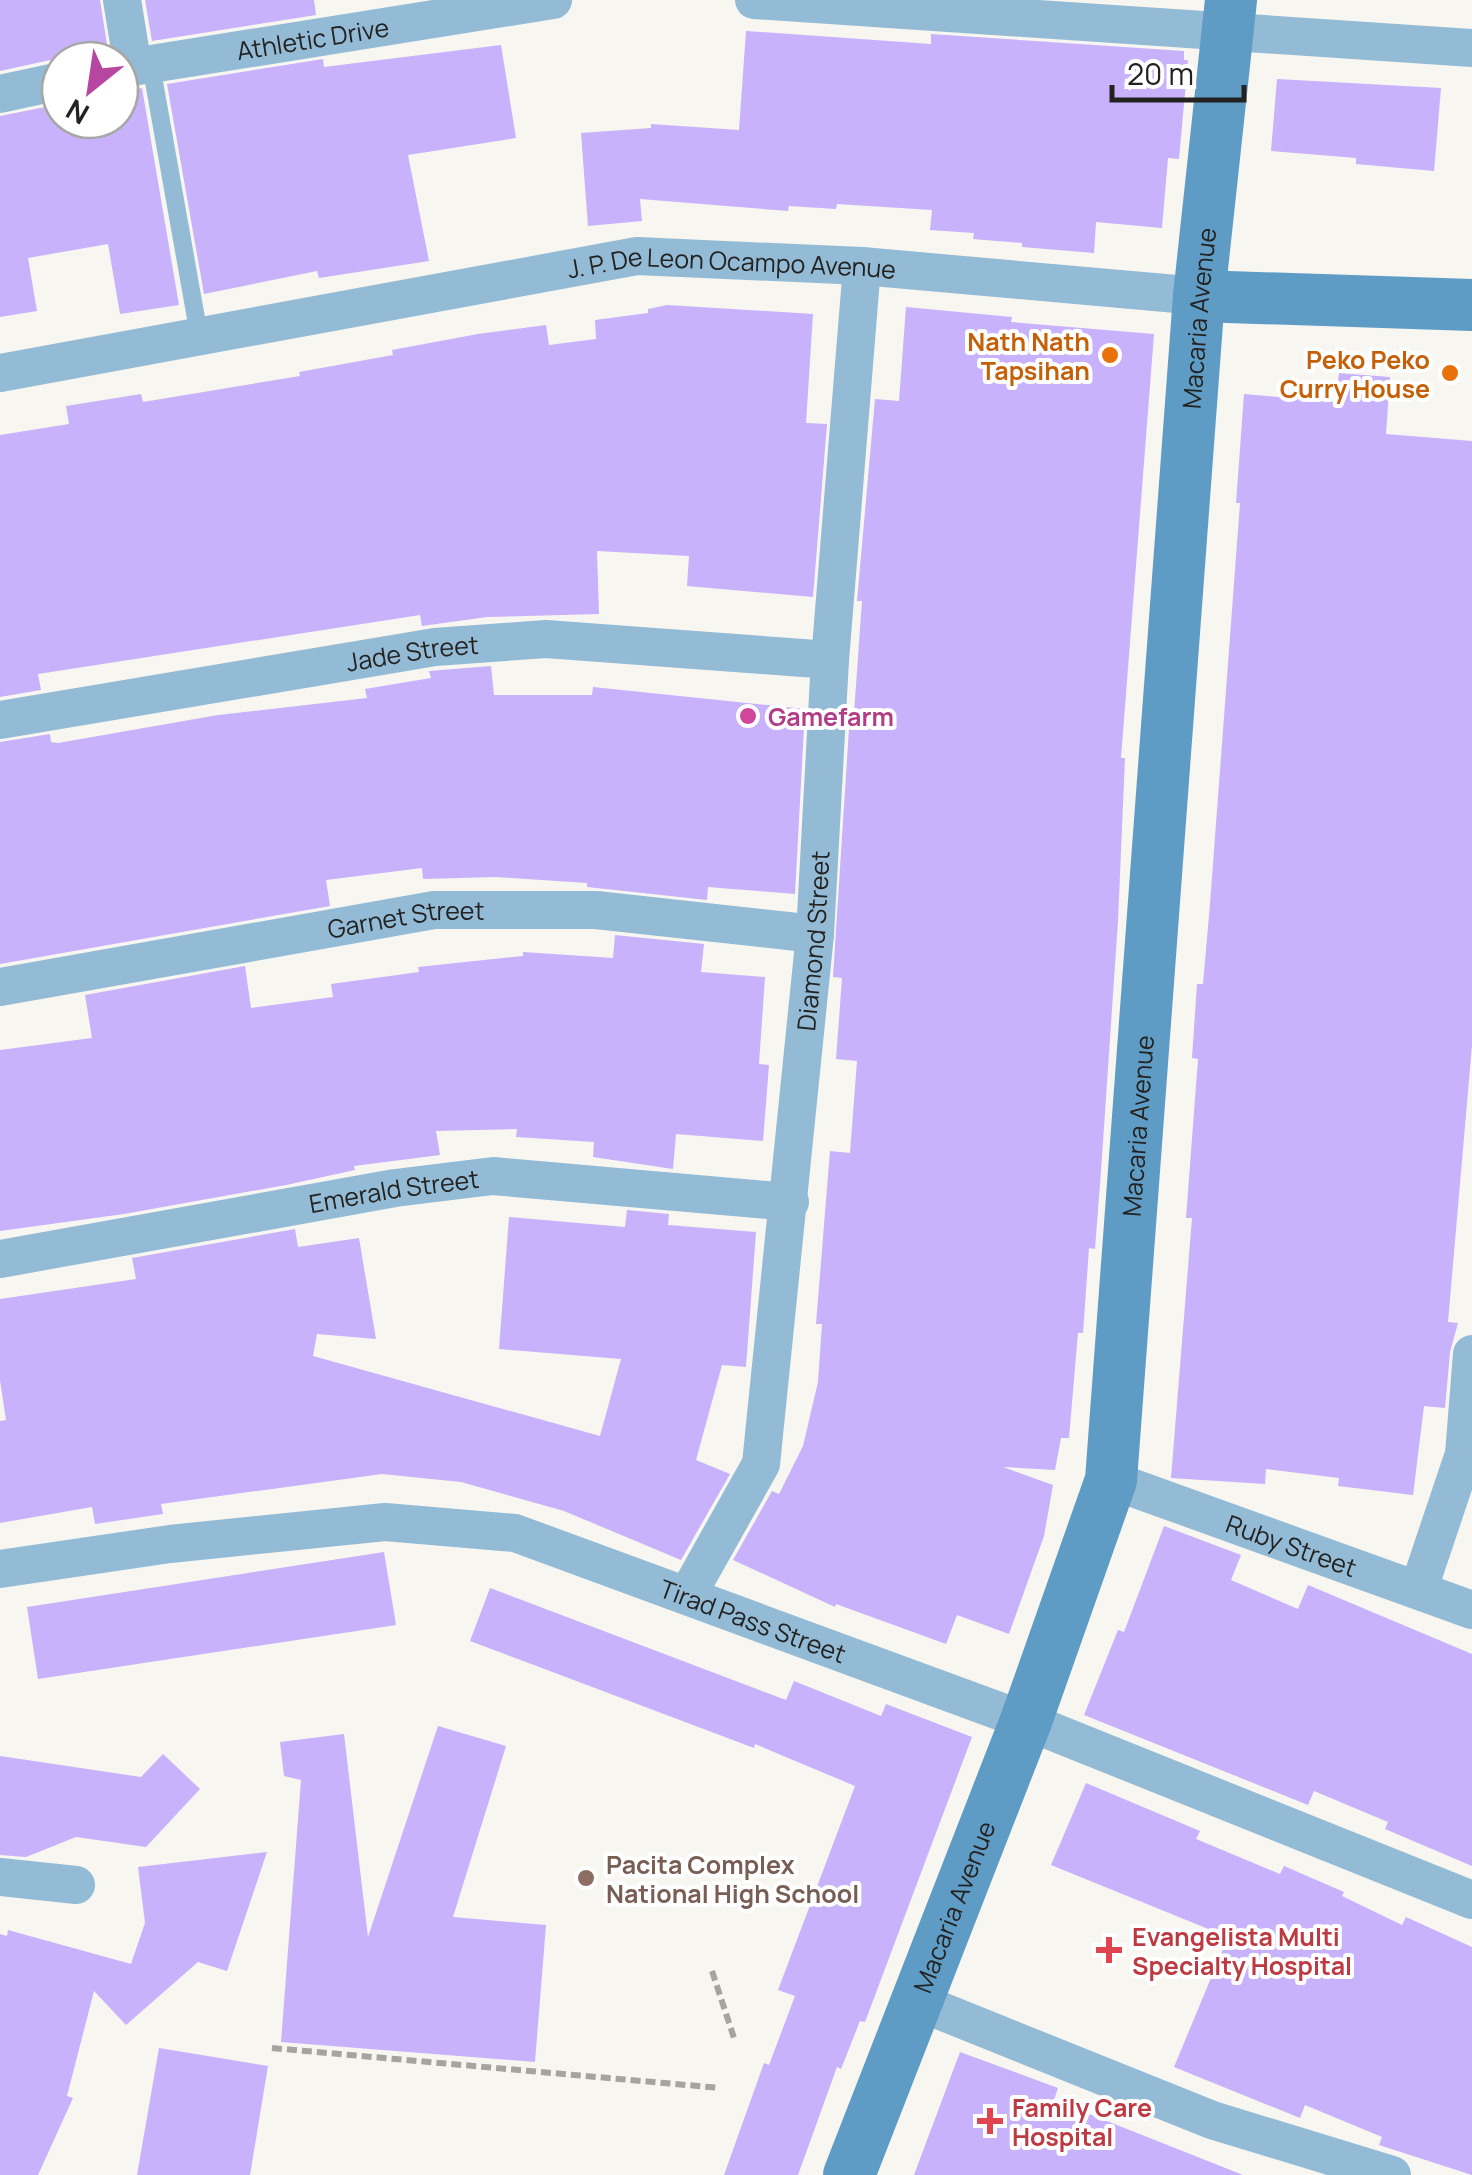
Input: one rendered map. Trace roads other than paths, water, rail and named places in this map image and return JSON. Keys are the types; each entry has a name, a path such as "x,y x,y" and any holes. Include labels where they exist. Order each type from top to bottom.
{"street":[{"path":"122,0 130,40"},
{"name":"Athletic Drive","path":"140,66 553,0"},
{"path":"754,0 1230,16 1472,48"},
{"name":"Macaria Avenue","path":"850,2175 1026,1721 1111,1480 1199,296 1230,16"},
{"path":"0,94 40,85"},
{"name":"J. P. De Leon Ocampo Avenue","path":"0,373 637,256 862,266 1199,296 1472,306"},
{"name":"Diamond Street","path":"688,1594 761,1464 815,934 830,660 862,266"},
{"name":"Jade Street","path":"0,720 453,646 546,639 830,660"},
{"name":"Garnet Street","path":"0,987 434,910 596,910 815,934"},
{"name":"Emerald Street","path":"0,1258 395,1188 493,1176 790,1202"},
{"path":"1420,1588 1464,1454 1472,1354"},
{"name":"Ruby Street","path":"1111,1480 1420,1588 1472,1610"},
{"name":"Tirad Pass Street","path":"0,1569 170,1544 384,1522 515,1532 1026,1721 1472,1900"},
{"path":"0,1877 76,1885"},
{"path":"916,2001 1212,2120 1392,2175"}],"lane":[{"path":"140,88 200,336"}],"place":[{"name":"Nath Nath Tapsihan","path":"1110,355"},
{"name":"Peko Peko Curry House","path":"1450,373"},
{"name":"Gamefarm","path":"748,716"},
{"name":"Pacita Complex National High School","path":"586,1878"},
{"name":"Evangelista Multi Specialty Hospital","path":"1109,1950"},
{"name":"Family Care Hospital","path":"990,2121"}]}
